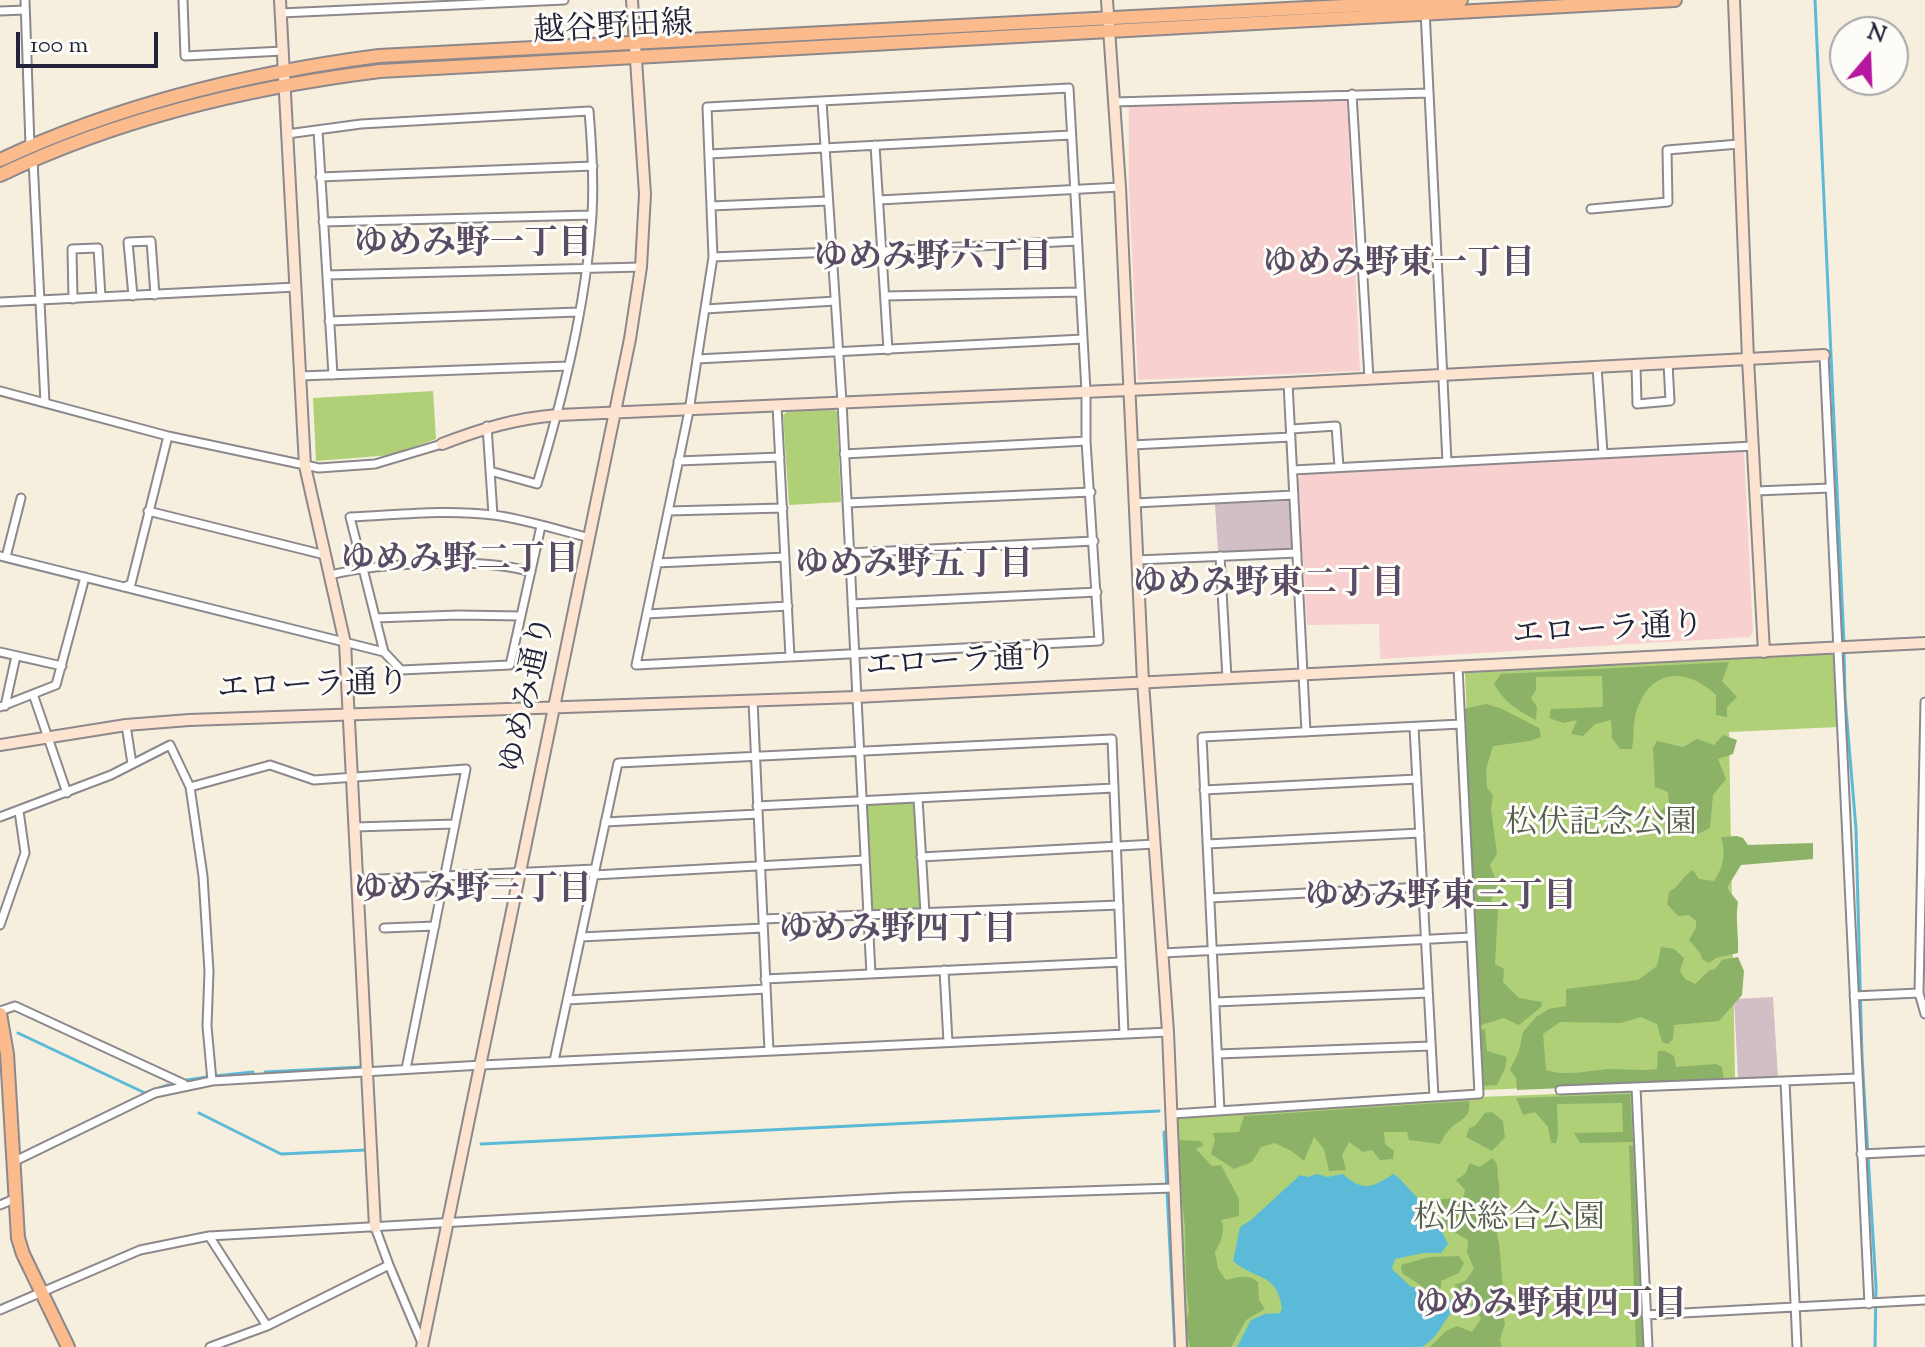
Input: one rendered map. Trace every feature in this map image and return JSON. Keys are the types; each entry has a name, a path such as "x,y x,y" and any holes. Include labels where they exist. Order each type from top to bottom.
{"main road":[{"name":"越谷野田線","path":"0,175 74,142 167,113 284,85 395,70 1110,32 1461,0"},
{"name":"越谷野田線","path":"2,156 158,100 284,70 379,56 1110,17 1270,5 1675,0"},
{"path":"0,1012 6,1041 5,1107 20,1246 68,1347"}],"street":[{"path":"25,0 30,146"},
{"path":"183,0 185,56 283,51"},
{"path":"280,0 305,466 345,643 375,1227 423,1346"},
{"path":"331,0 332,11"},
{"path":"281,13 564,0"},
{"name":"ゆめみ通り","path":"423,1346 616,414 641,267 645,194 632,0"},
{"path":"1107,0 1120,187 1143,682 1168,1032 1172,1114 1169,1188 1181,1347"},
{"path":"1734,0 1748,359 1764,652"},
{"path":"1425,5 1447,462"},
{"path":"0,11 25,10"},
{"path":"1069,88 1071,135 1099,641 636,665 689,411 713,257 707,107 1069,88"},
{"path":"1114,102 1429,93"},
{"path":"1352,94 1369,378"},
{"path":"822,101 842,402 871,974"},
{"path":"287,134 361,124 589,111 593,166 592,215 586,269 558,415 537,484 490,471"},
{"path":"318,130 333,375"},
{"path":"709,154 1071,135"},
{"path":"1591,209 1668,202 1667,150 1739,144"},
{"path":"875,145 888,350"},
{"path":"33,160 45,403"},
{"path":"320,177 593,166"},
{"path":"879,200 1120,187"},
{"path":"711,206 828,201"},
{"path":"323,222 592,215"},
{"path":"133,296 128,242 151,241 155,295"},
{"path":"882,251 1077,241"},
{"path":"73,299 72,249 85,248 98,248 101,297"},
{"path":"713,257 832,252"},
{"path":"327,275 641,267"},
{"path":"0,302 296,287"},
{"path":"885,296 1080,292"},
{"path":"705,309 835,301"},
{"path":"329,321 578,312"},
{"path":"697,359 1083,339"},
{"path":"0,391 168,436 319,468 375,464 442,444 487,426 528,417 1824,355 1869,1304"},
{"path":"1636,365 1637,404 1670,401 1668,363"},
{"path":"300,376 568,366"},
{"path":"1597,367 1603,453"},
{"path":"1288,383 1306,732"},
{"path":"777,406 790,657"},
{"path":"487,426 493,515"},
{"path":"1132,445 1291,433 1336,426 1339,467"},
{"path":"124,587 131,584 168,436"},
{"path":"844,454 1086,441"},
{"path":"1293,470 1753,446"},
{"path":"678,461 780,457"},
{"path":"1756,491 1830,488"},
{"path":"847,503 1091,492"},
{"path":"1135,503 1294,495"},
{"path":"21,498 3,556 384,652"},
{"path":"668,511 783,508"},
{"path":"148,511 325,555"},
{"path":"541,526 510,665 401,670 384,652 350,517 448,513 493,515 541,526 590,538"},
{"path":"849,553 1094,541"},
{"path":"1137,560 1297,553"},
{"path":"1220,556 1227,678"},
{"path":"657,563 785,557"},
{"path":"330,575 362,567 509,565 531,572"},
{"path":"2,707 56,685 85,577"},
{"path":"852,604 1097,592"},
{"path":"647,614 788,606"},
{"path":"376,618 521,616"},
{"name":"エローラ通り","path":"0,745 126,725 349,713 856,697 1925,643"},
{"path":"0,652 62,666"},
{"path":"2,707 16,656"},
{"path":"1172,1114 1479,1094 1458,667"},
{"path":"33,694 67,793"},
{"path":"753,701 769,1051"},
{"path":"1925,702 1919,993 1925,1014"},
{"path":"1220,1111 1202,737 1461,724"},
{"path":"126,725 132,764"},
{"path":"1414,727 1434,1097"},
{"path":"554,1061 618,763 1112,739 1124,1034"},
{"path":"0,817 111,775 170,745 190,787 203,876 209,971 207,1026 212,1081"},
{"path":"190,787 270,765 314,780 466,769 406,1069"},
{"path":"1204,790 1417,779"},
{"path":"605,822 862,801 1114,788"},
{"path":"918,798 925,913"},
{"path":"0,925 25,853 19,811"},
{"path":"355,827 455,824"},
{"path":"1207,844 1420,833"},
{"path":"921,857 1155,844"},
{"path":"358,880 521,872 760,867 865,860"},
{"path":"1210,898 1423,887"},
{"path":"581,937 868,915 1119,905"},
{"path":"384,928 435,926"},
{"path":"1163,953 1471,937"},
{"path":"765,979 1121,962"},
{"path":"944,970 948,1042"},
{"path":"567,1000 766,989"},
{"path":"1215,1002 1428,993"},
{"path":"1854,996 1919,993"},
{"path":"0,1012 15,1006 186,1085"},
{"path":"12,1162 155,1093 212,1081 554,1061 1168,1032"},
{"path":"1218,1054 1431,1046"},
{"path":"1560,1090 1858,1078"},
{"path":"1785,1081 1797,1347"},
{"path":"1636,1087 1648,1347"},
{"path":"1861,1154 1925,1151"},
{"path":"0,1310 140,1250 209,1236 901,1197 1169,1188"},
{"path":"0,1205 14,1199"},
{"path":"209,1236 267,1326"},
{"path":"210,1347 267,1326 389,1265"},
{"path":"1646,1315 1925,1300"}],"shaded area":[{"path":"1347,100 1360,371 1138,380 1129,188 1129,106"},
{"path":"1744,452 1753,633 1749,637 1380,659 1379,624 1307,625 1298,479 1302,474"},
{"path":"1291,503 1291,549 1218,552 1215,504"},
{"path":"1773,997 1778,1077 1738,1078 1734,999"}],"green space":[{"path":"433,391 436,439 391,455 316,461 313,398"},
{"path":"833,408 837,412 841,502 789,505 783,415 787,412"},
{"name":"松伏記念公園","path":"1833,653 1838,727 1729,732 1735,1079 1483,1090 1465,673"},
{"path":"1729,662 1722,681 1737,697 1727,707 1727,717 1716,715 1716,695 1703,685 1679,676 1667,677 1648,690 1640,702 1635,717 1632,749 1620,749 1612,738 1611,720 1595,724 1583,736 1571,734 1577,720 1563,723 1549,718 1551,709 1603,707 1602,676 1536,677 1536,690 1531,698 1537,707 1536,720 1512,705 1494,684 1501,674"},
{"path":"1486,704 1539,728 1541,737 1493,746 1486,769 1487,788 1493,795 1491,809 1497,854 1490,865 1498,886 1491,900 1498,910 1495,964 1504,969 1503,982 1519,998 1542,1002 1541,1007 1519,1025 1504,1018 1478,1026 1463,709"},
{"path":"1723,735 1737,740 1733,754 1718,759 1726,779 1713,795 1710,828 1686,836 1674,833 1659,812 1669,804 1668,792 1655,787 1653,748 1657,741 1683,747 1697,739 1714,745"},
{"path":"914,802 921,908 871,911 865,805"},
{"path":"1737,836 1748,845 1813,843 1813,859 1741,865 1727,888 1738,902 1738,953 1716,958 1709,963 1702,959 1689,940 1696,928 1696,921 1689,915 1678,916 1667,904 1669,892 1693,870 1699,879 1714,881 1723,859 1721,837"},
{"path":"1661,947 1674,949 1684,958 1680,971 1685,979 1695,984 1722,960 1738,957 1744,971 1742,995 1719,1021 1674,1025 1673,1039 1668,1044 1662,1042 1657,1024 1641,1017 1621,1023 1560,1022 1543,1034 1546,1070 1570,1073 1657,1069 1658,1051 1665,1051 1674,1056 1676,1067 1716,1064 1722,1067 1724,1081 1517,1090 1516,1078 1510,1070 1523,1032 1536,1017 1549,1009 1566,1006 1566,989 1638,980 1657,966"},
{"path":"1485,1029 1487,1051 1507,1057 1497,1085 1480,1086 1478,1030"},
{"name":"松伏総合公園","path":"1633,1091 1644,1347 1182,1347 1174,1117 1479,1097"},
{"path":"1630,1094 1633,1142 1580,1143 1574,1133 1623,1132 1622,1103 1557,1104 1558,1136 1556,1143 1551,1143 1548,1127 1535,1112 1523,1115 1516,1098"},
{"path":"1469,1101 1467,1114 1448,1130 1440,1144 1409,1140 1407,1132 1384,1132 1385,1144 1394,1151 1393,1159 1380,1160 1372,1150 1363,1152 1349,1142 1342,1155 1346,1170 1329,1171 1324,1149 1314,1137 1304,1161 1275,1143 1261,1147 1252,1162 1234,1169 1211,1154 1215,1140 1213,1133 1239,1132 1244,1116"},
{"path":"1492,1112 1503,1121 1505,1137 1492,1151 1466,1137 1469,1128 1475,1126 1485,1113"},
{"path":"1180,1140 1200,1141 1204,1145 1196,1149 1212,1166 1221,1165 1239,1199 1239,1216 1221,1220 1222,1236 1215,1252 1218,1269 1226,1280 1239,1277 1255,1279 1259,1300 1265,1309 1246,1320 1231,1347 1190,1347 1185,1326 1189,1311 1178,1164"},
{"path":"1629,1145 1633,1146 1643,1347 1636,1347"},
{"path":"1493,1158 1497,1165 1499,1189 1498,1202 1491,1216 1499,1243 1504,1293 1498,1301 1505,1323 1500,1340 1502,1347 1430,1347 1446,1331 1457,1326 1472,1332 1481,1319 1471,1299 1454,1285 1465,1281 1474,1269 1467,1252 1468,1240 1443,1226 1440,1210 1441,1199 1463,1198 1465,1190 1456,1180 1465,1174 1470,1163 1479,1167"},
{"path":"1459,1256 1464,1263 1459,1273 1441,1281 1441,1288 1426,1289 1402,1273 1401,1265 1429,1257"}],"water":[{"path":"1317,1174 1327,1177 1343,1174 1362,1186 1373,1185 1393,1174 1398,1177 1435,1217 1448,1244 1441,1253 1395,1259 1392,1269 1410,1286 1449,1298 1455,1305 1485,1304 1457,1307 1422,1347 1237,1347 1251,1320 1265,1314 1280,1313 1282,1308 1270,1282 1233,1261 1240,1227 1300,1175 1308,1177"}],"waterway":[{"path":"1815,0 1844,644"},
{"path":"1844,651 1856,829 1862,1057 1876,1286 1875,1347"},
{"path":"18,1033 145,1093 168,1085"},
{"path":"265,1072 362,1067"},
{"path":"214,1076 253,1072"},
{"path":"187,1080 207,1077"},
{"path":"481,1144 1159,1111"},
{"path":"199,1113 281,1154 366,1150"},
{"path":"1164,1132 1175,1347"}],"district":[{"name":"ゆめみ野一丁目","path":"473,247"},
{"name":"ゆめみ野六丁目","path":"933,261"},
{"name":"ゆめみ野東一丁目","path":"1399,267"},
{"name":"ゆめみ野二丁目","path":"460,563"},
{"name":"ゆめみ野五丁目","path":"914,568"},
{"name":"ゆめみ野東二丁目","path":"1269,587"},
{"name":"ゆめみ野三丁目","path":"473,893"},
{"name":"ゆめみ野東三丁目","path":"1441,900"},
{"name":"ゆめみ野四丁目","path":"898,933"},
{"name":"ゆめみ野東四丁目","path":"1551,1308"}]}
